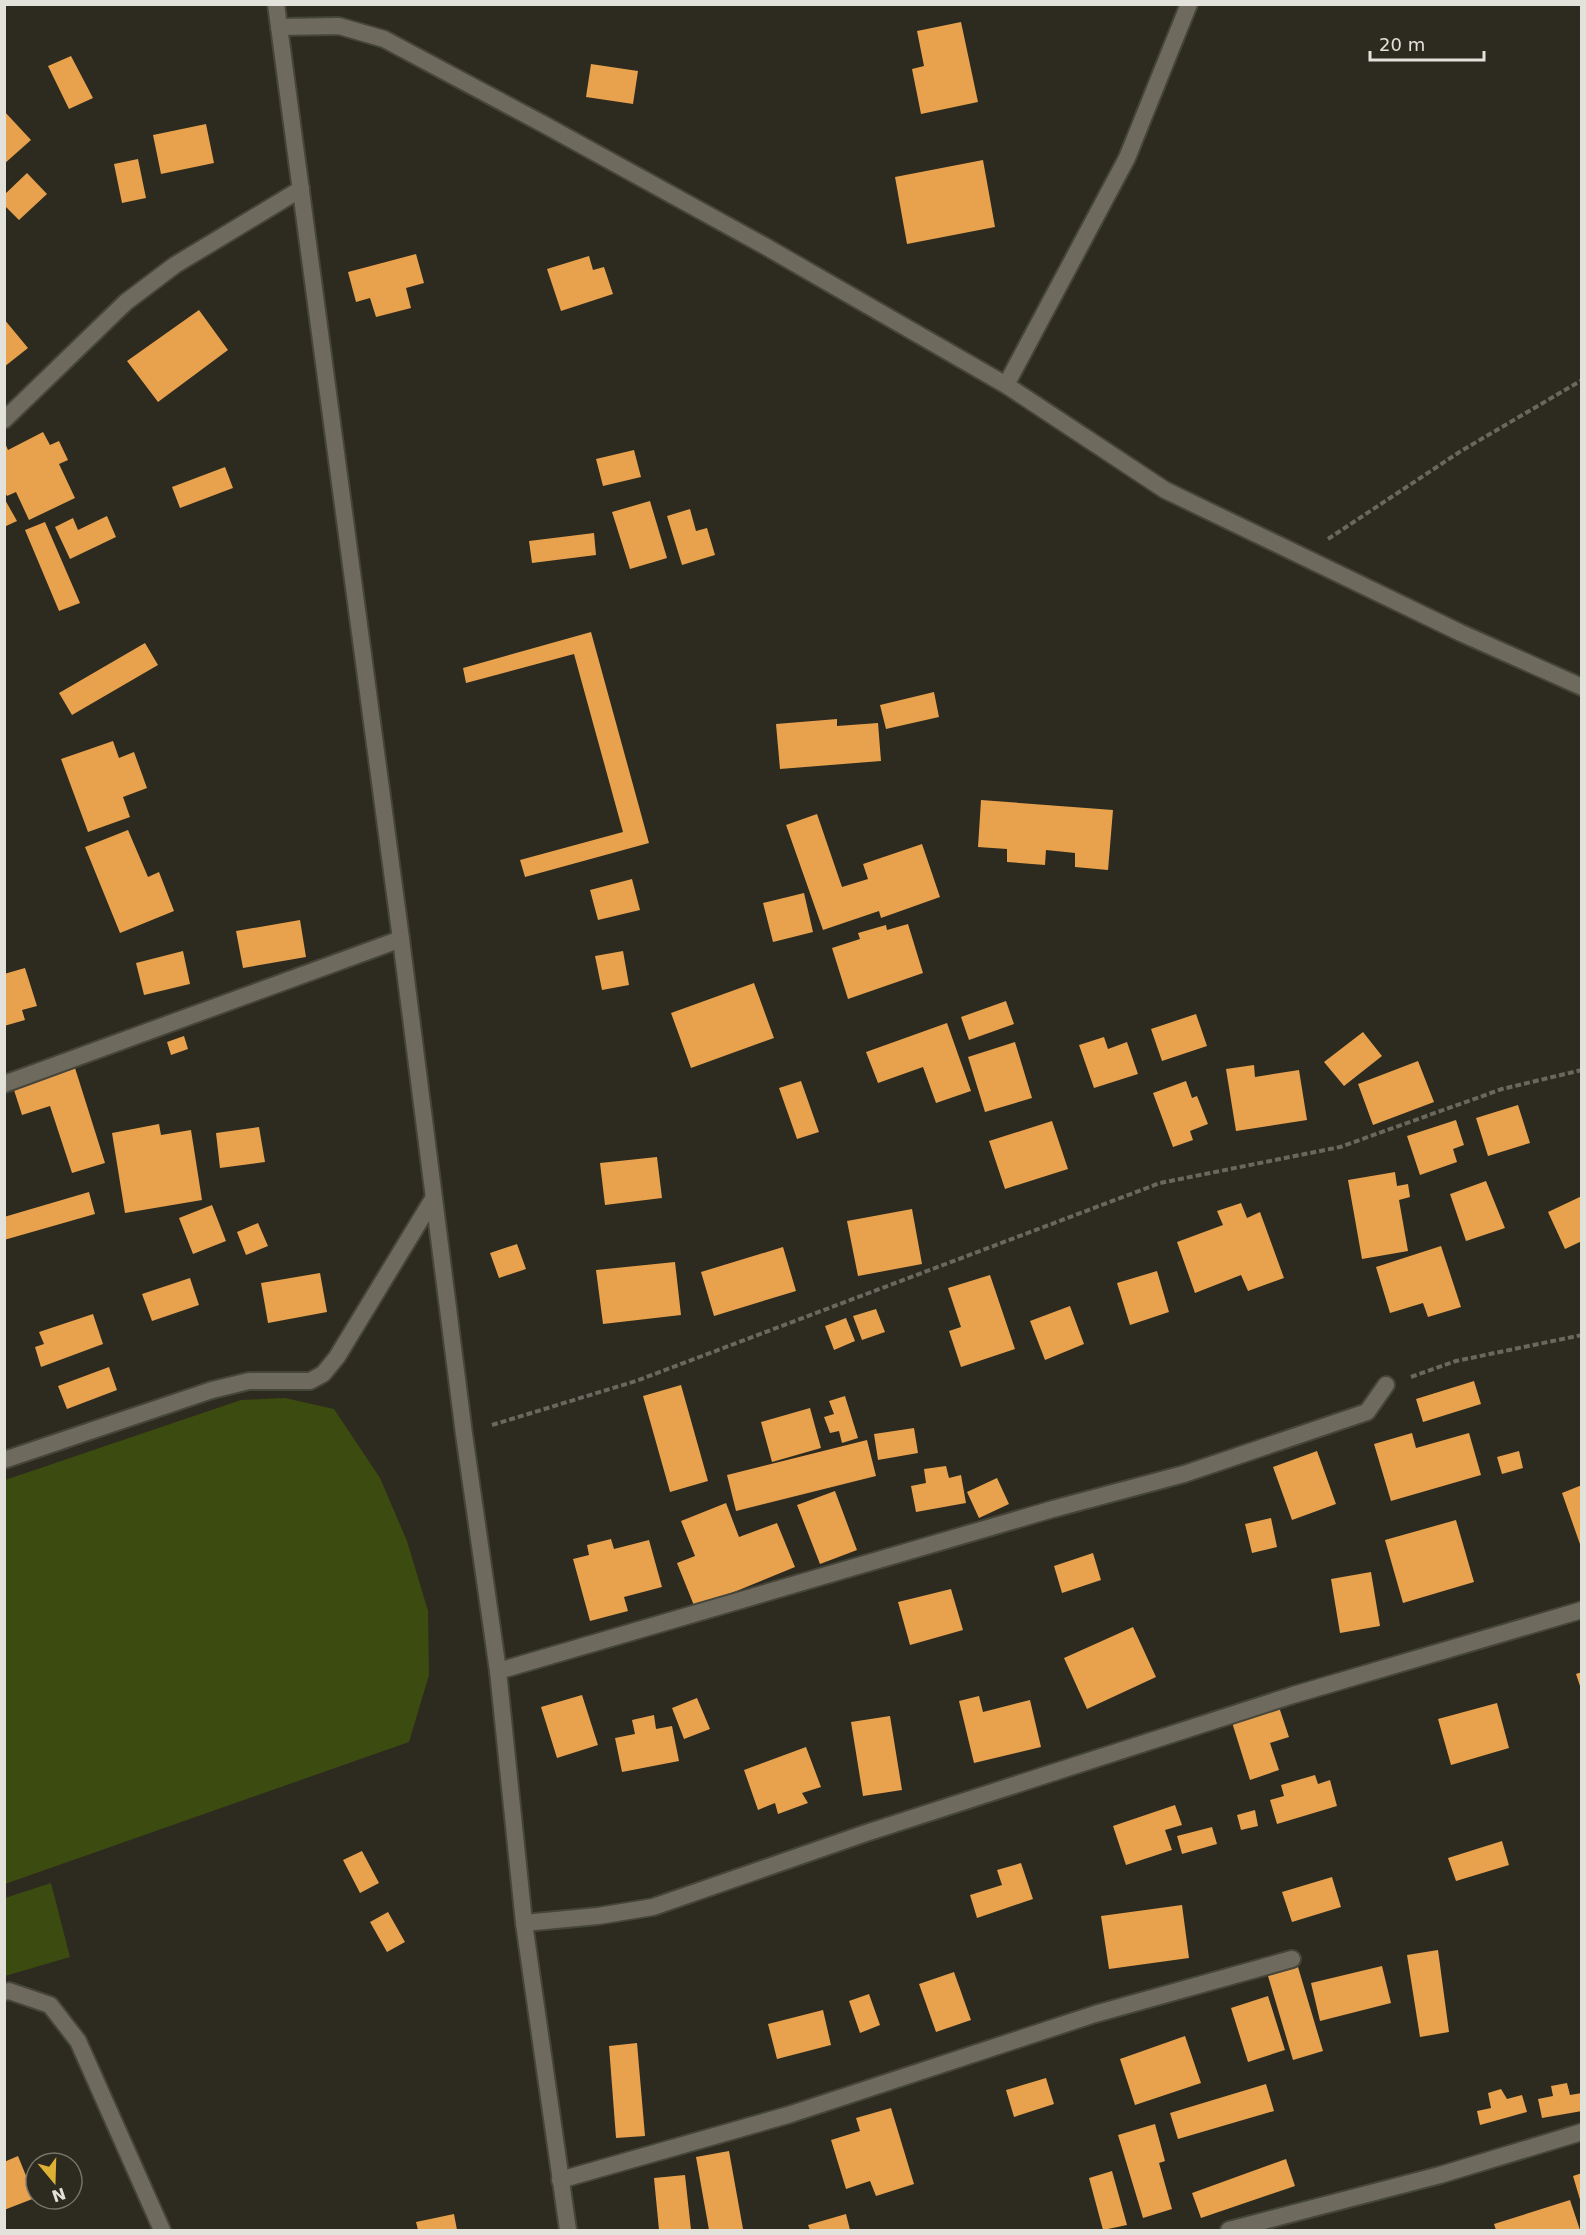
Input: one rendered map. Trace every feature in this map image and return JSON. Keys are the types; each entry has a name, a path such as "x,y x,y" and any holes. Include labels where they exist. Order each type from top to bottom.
{"street":[{"path":"276,4 401,939 464,1434 498,1671 524,1923 568,2230"},
{"path":"1006,385 1127,158 1190,4"},
{"path":"279,27 339,26 384,39 545,124 763,245 1006,385 1165,490 1461,633 1581,687"},
{"path":"4,420 126,302 175,266 301,189"},
{"path":"4,1084 401,939"},
{"path":"4,1460 212,1390 249,1381 310,1381 323,1374 337,1357 433,1200"},
{"path":"498,1671 1053,1509 1184,1474 1367,1412 1386,1385"},
{"path":"524,1923 598,1916 653,1907 866,1833 1281,1698 1581,1610"},
{"path":"560,2180 788,2115 1095,2014 1292,1959"},
{"path":"4,1992 9,1991 50,2005 78,2041 162,2230"},
{"path":"1229,2230 1440,2175 1581,2132"}],"path":[{"path":"1303,556 1461,451 1581,380"},
{"path":"464,1434 636,1381 1160,1183 1340,1147 1502,1089 1581,1070"},
{"path":"1386,1385 1456,1361 1581,1335"}],"green space":[{"path":"285,1398 334,1409 380,1478 407,1541 428,1611 429,1675 409,1742 5,1884 5,1480 241,1400"},
{"path":"51,1883 70,1957 5,1976 5,1898"}],"building":[{"path":"961,22 978,102 921,114 912,69 924,66 917,31"},
{"path":"71,56 93,98 69,109 48,66"},
{"path":"591,64 638,71 633,104 586,97"},
{"path":"4,111 31,140 4,164"},
{"path":"206,124 214,163 161,174 153,135"},
{"path":"138,159 146,198 122,203 114,164"},
{"path":"983,160 995,227 907,244 895,177"},
{"path":"27,173 47,194 19,220 4,205 4,195"},
{"path":"416,254 424,283 406,288 411,308 376,317 370,298 356,302 348,272"},
{"path":"589,256 593,270 604,267 613,294 561,311 547,269"},
{"path":"199,310 228,350 158,402 127,361"},
{"path":"4,319 28,348 4,367"},
{"path":"43,432 50,445 59,441 68,460 59,464 75,498 29,520 16,492 7,496 4,490 4,441 8,450"},
{"path":"634,450 641,477 603,486 596,459"},
{"path":"225,467 233,488 180,508 172,487"},
{"path":"4,498 17,521 4,527"},
{"path":"650,501 667,558 630,569 612,512"},
{"path":"690,509 696,531 707,528 715,555 682,565 667,516"},
{"path":"107,516 116,537 70,559 55,527 73,518 78,530"},
{"path":"45,522 80,603 59,611 25,530"},
{"path":"594,533 596,555 532,563 529,541"},
{"path":"591,632 649,843 525,877 520,860 623,832 574,654 466,683 463,668"},
{"path":"145,643 158,665 72,715 59,693"},
{"path":"934,692 939,717 886,729 880,705"},
{"path":"837,719 837,726 878,723 881,761 780,769 776,724"},
{"path":"113,741 119,758 134,752 147,788 123,797 130,817 88,832 61,759"},
{"path":"981,800 1113,810 1108,870 1075,867 1075,853 1046,850 1045,865 1007,862 1007,849 978,847"},
{"path":"817,814 842,887 868,879 863,864 922,844 940,897 881,918 879,911 823,930 786,825"},
{"path":"128,830 148,877 159,872 174,911 120,933 85,847"},
{"path":"632,879 640,910 598,920 590,890"},
{"path":"804,893 813,932 773,942 763,903"},
{"path":"300,920 306,957 243,968 236,931"},
{"path":"908,924 923,973 848,999 832,948 860,939 858,933 886,925 887,930"},
{"path":"183,951 190,984 144,995 136,963"},
{"path":"623,951 629,985 602,990 595,956"},
{"path":"25,968 37,1006 22,1010 25,1020 4,1026 4,974"},
{"path":"754,983 774,1038 691,1068 671,1013"},
{"path":"1006,1001 1014,1024 969,1040 961,1017"},
{"path":"1196,1014 1207,1046 1162,1061 1151,1029"},
{"path":"947,1023 971,1091 936,1103 923,1067 878,1083 866,1052"},
{"path":"1363,1032 1382,1056 1344,1086 1324,1062"},
{"path":"184,1036 188,1049 171,1055 167,1042"},
{"path":"1104,1037 1108,1049 1127,1042 1138,1074 1094,1088 1079,1045"},
{"path":"1015,1042 1032,1098 985,1112 968,1057"},
{"path":"1418,1061 1434,1102 1373,1125 1358,1084"},
{"path":"1254,1065 1255,1077 1299,1070 1307,1120 1236,1131 1226,1069"},
{"path":"75,1068 105,1163 72,1173 50,1106 22,1115 13,1087"},
{"path":"801,1081 819,1132 797,1139 779,1088"},
{"path":"1186,1081 1192,1098 1197,1096 1208,1124 1190,1131 1193,1140 1173,1147 1153,1093"},
{"path":"1518,1105 1530,1143 1488,1156 1476,1118"},
{"path":"1456,1120 1464,1145 1453,1149 1457,1162 1420,1175 1407,1136"},
{"path":"1052,1121 1068,1169 1005,1189 989,1141"},
{"path":"159,1124 161,1135 191,1130 202,1200 125,1213 112,1133"},
{"path":"259,1127 265,1162 220,1168 216,1133"},
{"path":"657,1157 662,1198 605,1205 600,1163"},
{"path":"1395,1172 1397,1186 1408,1184 1410,1197 1399,1200 1408,1251 1362,1259 1348,1180"},
{"path":"1486,1181 1505,1228 1466,1241 1450,1194"},
{"path":"89,1192 95,1214 4,1240 4,1217"},
{"path":"1582,1196 1582,1241 1565,1249 1548,1212"},
{"path":"1241,1203 1247,1218 1260,1212 1284,1278 1248,1291 1241,1275 1195,1293 1177,1242 1223,1225 1217,1211"},
{"path":"212,1205 226,1241 193,1254 179,1218"},
{"path":"912,1209 922,1264 858,1276 847,1221"},
{"path":"258,1223 268,1246 246,1255 237,1232"},
{"path":"517,1244 526,1269 499,1278 490,1253"},
{"path":"1441,1246 1461,1307 1428,1317 1423,1303 1390,1313 1376,1267"},
{"path":"783,1247 796,1291 714,1316 701,1272"},
{"path":"675,1262 681,1315 603,1324 596,1270"},
{"path":"1157,1271 1169,1312 1130,1325 1117,1283"},
{"path":"320,1273 327,1312 268,1323 261,1283"},
{"path":"990,1275 1015,1349 961,1367 949,1331 961,1327 948,1288"},
{"path":"190,1278 199,1305 152,1321 142,1294"},
{"path":"1070,1306 1084,1344 1045,1360 1030,1321"},
{"path":"876,1309 885,1332 862,1340 853,1316"},
{"path":"93,1314 103,1344 41,1367 35,1347 44,1344 39,1332"},
{"path":"846,1318 855,1341 834,1350 825,1326"},
{"path":"109,1367 117,1390 67,1409 58,1386"},
{"path":"1474,1381 1481,1404 1423,1422 1416,1399"},
{"path":"681,1385 708,1481 670,1492 643,1396"},
{"path":"845,1396 858,1438 842,1443 839,1431 830,1433 824,1417 834,1414 829,1401"},
{"path":"810,1408 821,1448 772,1462 761,1422"},
{"path":"914,1428 918,1453 878,1460 874,1434"},
{"path":"1412,1433 1416,1448 1469,1433 1481,1475 1391,1501 1374,1444"},
{"path":"867,1440 876,1476 736,1511 727,1475"},
{"path":"1317,1451 1336,1504 1292,1520 1273,1467"},
{"path":"1519,1451 1523,1468 1502,1474 1497,1457"},
{"path":"946,1466 949,1478 961,1475 966,1503 916,1512 911,1486 926,1483 924,1469"},
{"path":"997,1478 1009,1504 979,1518 967,1492"},
{"path":"1582,1485 1582,1547 1581,1547 1562,1493"},
{"path":"835,1491 857,1550 820,1564 797,1505"},
{"path":"726,1503 739,1537 777,1523 795,1567 695,1608 677,1563 695,1556 681,1521"},
{"path":"1271,1518 1277,1547 1252,1553 1245,1524"},
{"path":"1456,1520 1474,1582 1403,1603 1385,1540"},
{"path":"611,1539 614,1549 649,1540 662,1587 624,1597 628,1611 590,1621 573,1559 589,1555 587,1545"},
{"path":"1093,1553 1101,1580 1062,1593 1054,1566"},
{"path":"1371,1572 1380,1626 1340,1633 1331,1579"},
{"path":"951,1589 963,1630 910,1645 898,1602"},
{"path":"1133,1627 1156,1677 1087,1709 1064,1658"},
{"path":"1582,1672 1582,1689 1581,1689 1576,1674"},
{"path":"582,1695 598,1745 557,1758 541,1707"},
{"path":"979,1696 983,1712 1030,1700 1041,1747 974,1763 959,1701"},
{"path":"697,1698 710,1729 684,1739 672,1708"},
{"path":"1277,1701 1289,1737 1270,1743 1279,1770 1250,1780 1230,1716"},
{"path":"1497,1703 1509,1748 1451,1765 1438,1719"},
{"path":"654,1715 656,1729 672,1726 679,1761 622,1772 615,1738 635,1734 632,1720"},
{"path":"890,1716 902,1790 863,1796 851,1722"},
{"path":"806,1747 821,1787 802,1793 808,1803 778,1814 775,1803 758,1810 744,1770"},
{"path":"1315,1775 1318,1784 1330,1780 1337,1806 1277,1824 1270,1800 1284,1796 1281,1785"},
{"path":"1175,1805 1182,1825 1165,1830 1172,1850 1126,1865 1113,1826"},
{"path":"1255,1810 1258,1826 1241,1830 1237,1815"},
{"path":"1212,1827 1217,1844 1182,1854 1177,1836"},
{"path":"1502,1841 1509,1865 1456,1881 1448,1858"},
{"path":"362,1851 379,1883 360,1893 343,1860"},
{"path":"1021,1863 1033,1899 977,1918 970,1895 1002,1885 997,1870"},
{"path":"1332,1877 1341,1907 1292,1922 1282,1892"},
{"path":"1182,1905 1189,1958 1109,1969 1101,1916"},
{"path":"388,1912 405,1942 387,1952 370,1922"},
{"path":"1438,1950 1449,2032 1420,2037 1407,1955"},
{"path":"1382,1966 1391,2003 1320,2021 1311,1983"},
{"path":"1298,1967 1323,2051 1293,2060 1268,1976"},
{"path":"954,1972 971,2020 936,2032 919,1984"},
{"path":"869,1994 880,2025 860,2033 849,2001"},
{"path":"1268,1996 1285,2050 1248,2062 1231,2008"},
{"path":"823,2010 831,2045 777,2059 768,2024"},
{"path":"1185,2036 1201,2083 1135,2105 1120,2059"},
{"path":"637,2043 645,2136 616,2138 609,2046"},
{"path":"1046,2078 1054,2104 1014,2117 1006,2090"},
{"path":"1567,2083 1570,2095 1582,2093 1582,2111 1542,2118 1538,2099 1553,2096 1551,2086"},
{"path":"1266,2084 1274,2111 1178,2139 1170,2113"},
{"path":"1501,2089 1507,2099 1522,2095 1527,2112 1480,2125 1477,2111 1491,2108 1488,2093"},
{"path":"891,2108 914,2184 876,2196 870,2181 846,2189 831,2140 860,2131 856,2118"},
{"path":"1155,2124 1165,2161 1159,2163 1172,2209 1143,2218 1118,2135"},
{"path":"729,2151 743,2229 709,2230 696,2157"},
{"path":"18,2156 24,2171 24,2202 4,2210 4,2162"},
{"path":"1286,2159 1295,2186 1201,2218 1192,2193"},
{"path":"1112,2171 1127,2225 1103,2230 1089,2178"},
{"path":"1582,2173 1582,2203 1581,2203 1573,2176"},
{"path":"685,2175 691,2230 659,2230 654,2178"},
{"path":"1570,2200 1580,2230 1496,2230 1494,2224"},
{"path":"454,2214 457,2230 418,2230 416,2222"},
{"path":"846,2214 850,2230 810,2230 808,2225"}]}
